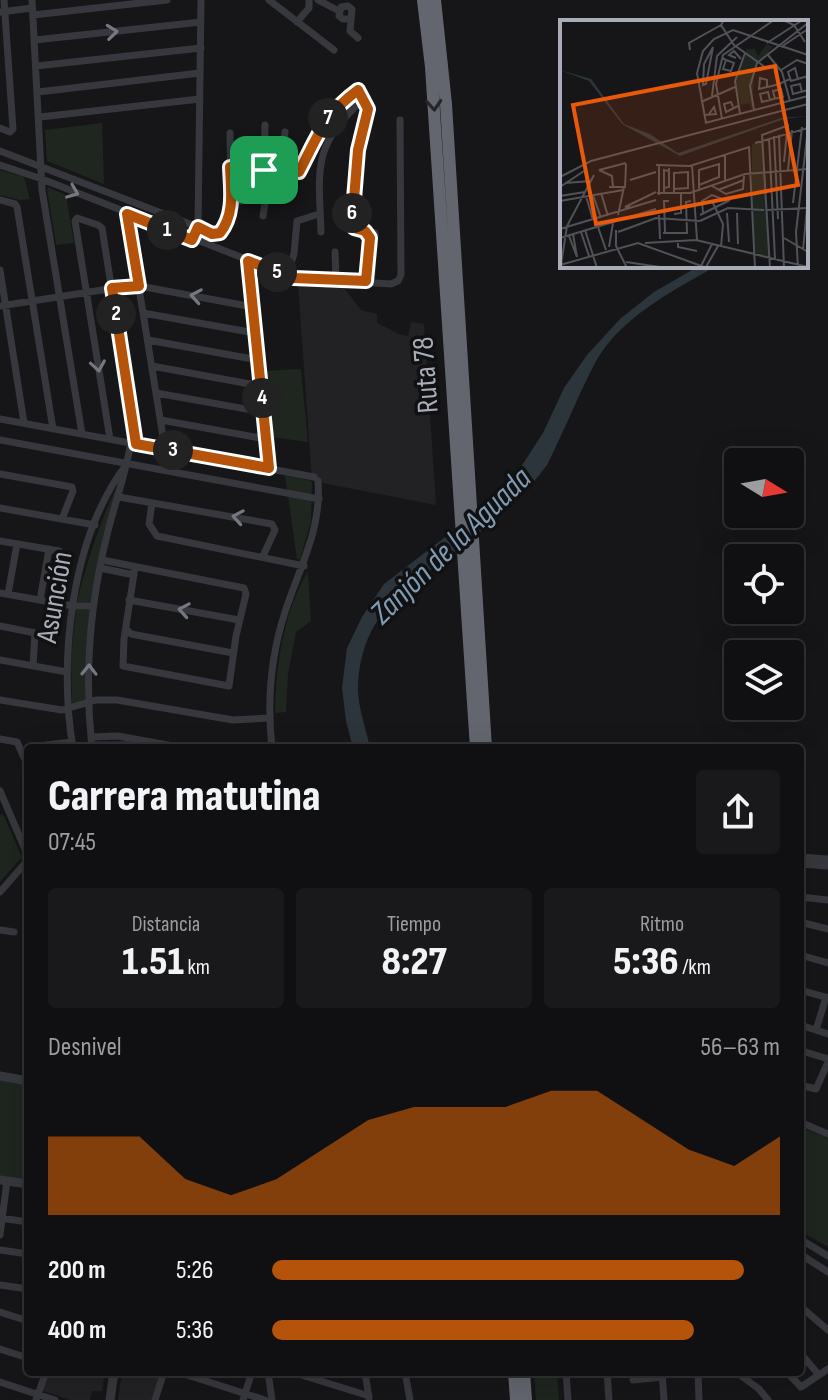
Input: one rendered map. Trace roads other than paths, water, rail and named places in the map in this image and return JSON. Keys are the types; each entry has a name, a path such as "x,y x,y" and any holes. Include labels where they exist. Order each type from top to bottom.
{"highway":[{"name":"Ruta 78","path":"423,0 486,744"},
{"name":"Ruta 78","path":"435,0 446,104 465,512"},
{"name":"Ruta 78","path":"468,555 476,744"},
{"path":"514,1376 516,1400"},
{"path":"524,1376 526,1400"}],"street":[{"path":"0,128 10,132 13,129 2,12 4,0"},
{"path":"2,12 167,0"},
{"path":"192,240 198,227 201,0"},
{"path":"269,0 334,50"},
{"path":"297,22 309,8 309,0"},
{"path":"318,0 339,11 344,6 350,7 353,12 350,31 358,38"},
{"path":"32,8 42,179 82,434"},
{"path":"35,40 201,22"},
{"path":"36,66 201,48"},
{"path":"38,92 200,73"},
{"path":"230,167 299,172 313,140 333,111 358,90 368,109 358,150 352,224 354,228 365,231 370,238 368,282"},
{"path":"40,117 200,99"},
{"path":"321,232 318,184 323,154 336,129 363,100"},
{"path":"0,165 290,277 391,284 398,281 401,275 400,120"},
{"path":"264,170 265,125"},
{"path":"280,171 285,132"},
{"path":"0,151 43,165 212,234 223,230 231,203 230,133"},
{"path":"231,203 246,199 263,201 263,216"},
{"path":"0,200 14,203 17,207 53,429"},
{"path":"127,214 165,449"},
{"path":"290,277 297,221 319,214"},
{"name":"Asunción","path":"87,292 76,218 101,227 133,445 93,606 88,702 91,743"},
{"path":"335,252 336,279"},
{"path":"248,261 269,468"},
{"path":"0,270 3,306 24,423"},
{"path":"3,306 139,286 253,307"},
{"path":"87,292 110,439"},
{"path":"143,313 255,333"},
{"path":"148,340 258,360"},
{"path":"152,366 261,386"},
{"path":"156,393 263,412"},
{"path":"0,419 316,479 319,499 314,533 277,642 270,718 272,744"},
{"path":"161,420 266,439"},
{"path":"0,440 319,499"},
{"name":"Asunción","path":"72,744 67,672 80,569 95,525 127,463"},
{"path":"0,474 72,487 62,519"},
{"path":"119,497 272,524 275,530 263,556"},
{"path":"152,503 149,524 157,536 304,566"},
{"path":"0,508 95,525"},
{"path":"0,541 59,551"},
{"path":"17,544 4,593 73,606 93,606"},
{"path":"40,600 49,549"},
{"path":"101,564 241,586 246,594 229,686 123,666 134,571"},
{"path":"129,600 239,620"},
{"path":"0,626 35,633 33,666"},
{"path":"127,630 131,634 233,653"},
{"path":"0,660 67,672"},
{"path":"0,700 68,709 88,702 123,700 233,720 270,718"},
{"path":"0,739 17,742 24,757"},
{"path":"91,743 128,744"},
{"path":"0,791 3,809 24,850"},
{"path":"804,857 828,859"},
{"path":"0,892 24,863"},
{"path":"804,864 828,866"},
{"path":"804,897 828,900"},
{"path":"804,923 828,929"},
{"path":"0,929 14,932"},
{"path":"804,956 828,963"},
{"path":"804,991 827,997 816,1030"},
{"path":"804,1026 828,1034"},
{"path":"804,1052 828,1060 815,1090 804,1086"},
{"path":"0,1076 24,1080"},
{"path":"804,1124 828,1134"},
{"path":"0,1235 4,1181 24,1184"},
{"path":"1,1218 24,1221"},
{"path":"804,1241 828,1256"},
{"path":"0,1250 24,1253"},
{"path":"804,1257 828,1272"},
{"path":"0,1285 24,1288"},
{"path":"804,1309 828,1330"},
{"path":"0,1312 24,1320"},
{"path":"0,1349 24,1357"},
{"path":"804,1358 819,1375"},
{"path":"791,1376 801,1387 828,1369"},
{"path":"37,1397 45,1376"},
{"path":"110,1400 113,1376"},
{"path":"158,1399 163,1376"},
{"path":"189,1376 244,1397 265,1400"},
{"path":"244,1397 251,1376"},
{"path":"269,1376 272,1400"},
{"path":"304,1376 369,1398 366,1376"},
{"path":"406,1376 410,1400"},
{"path":"566,1376 568,1400"},
{"path":"607,1376 609,1400"},
{"path":"633,1380 656,1376"},
{"path":"662,1376 664,1400"},
{"path":"698,1376 699,1400"},
{"path":"741,1376 768,1400"},
{"path":"0,1382 37,1397 55,1400"}],"water":[{"name":"Zanjón de la Aguada","path":"696,268 712,268 649,307 618,332 595,363 547,465 535,481 507,509 407,589 381,615 365,646 358,680 359,703 369,744 352,744 342,688 347,648 362,617 384,584 466,521 513,479 543,433 564,388 587,355 620,319 654,292"}]}
